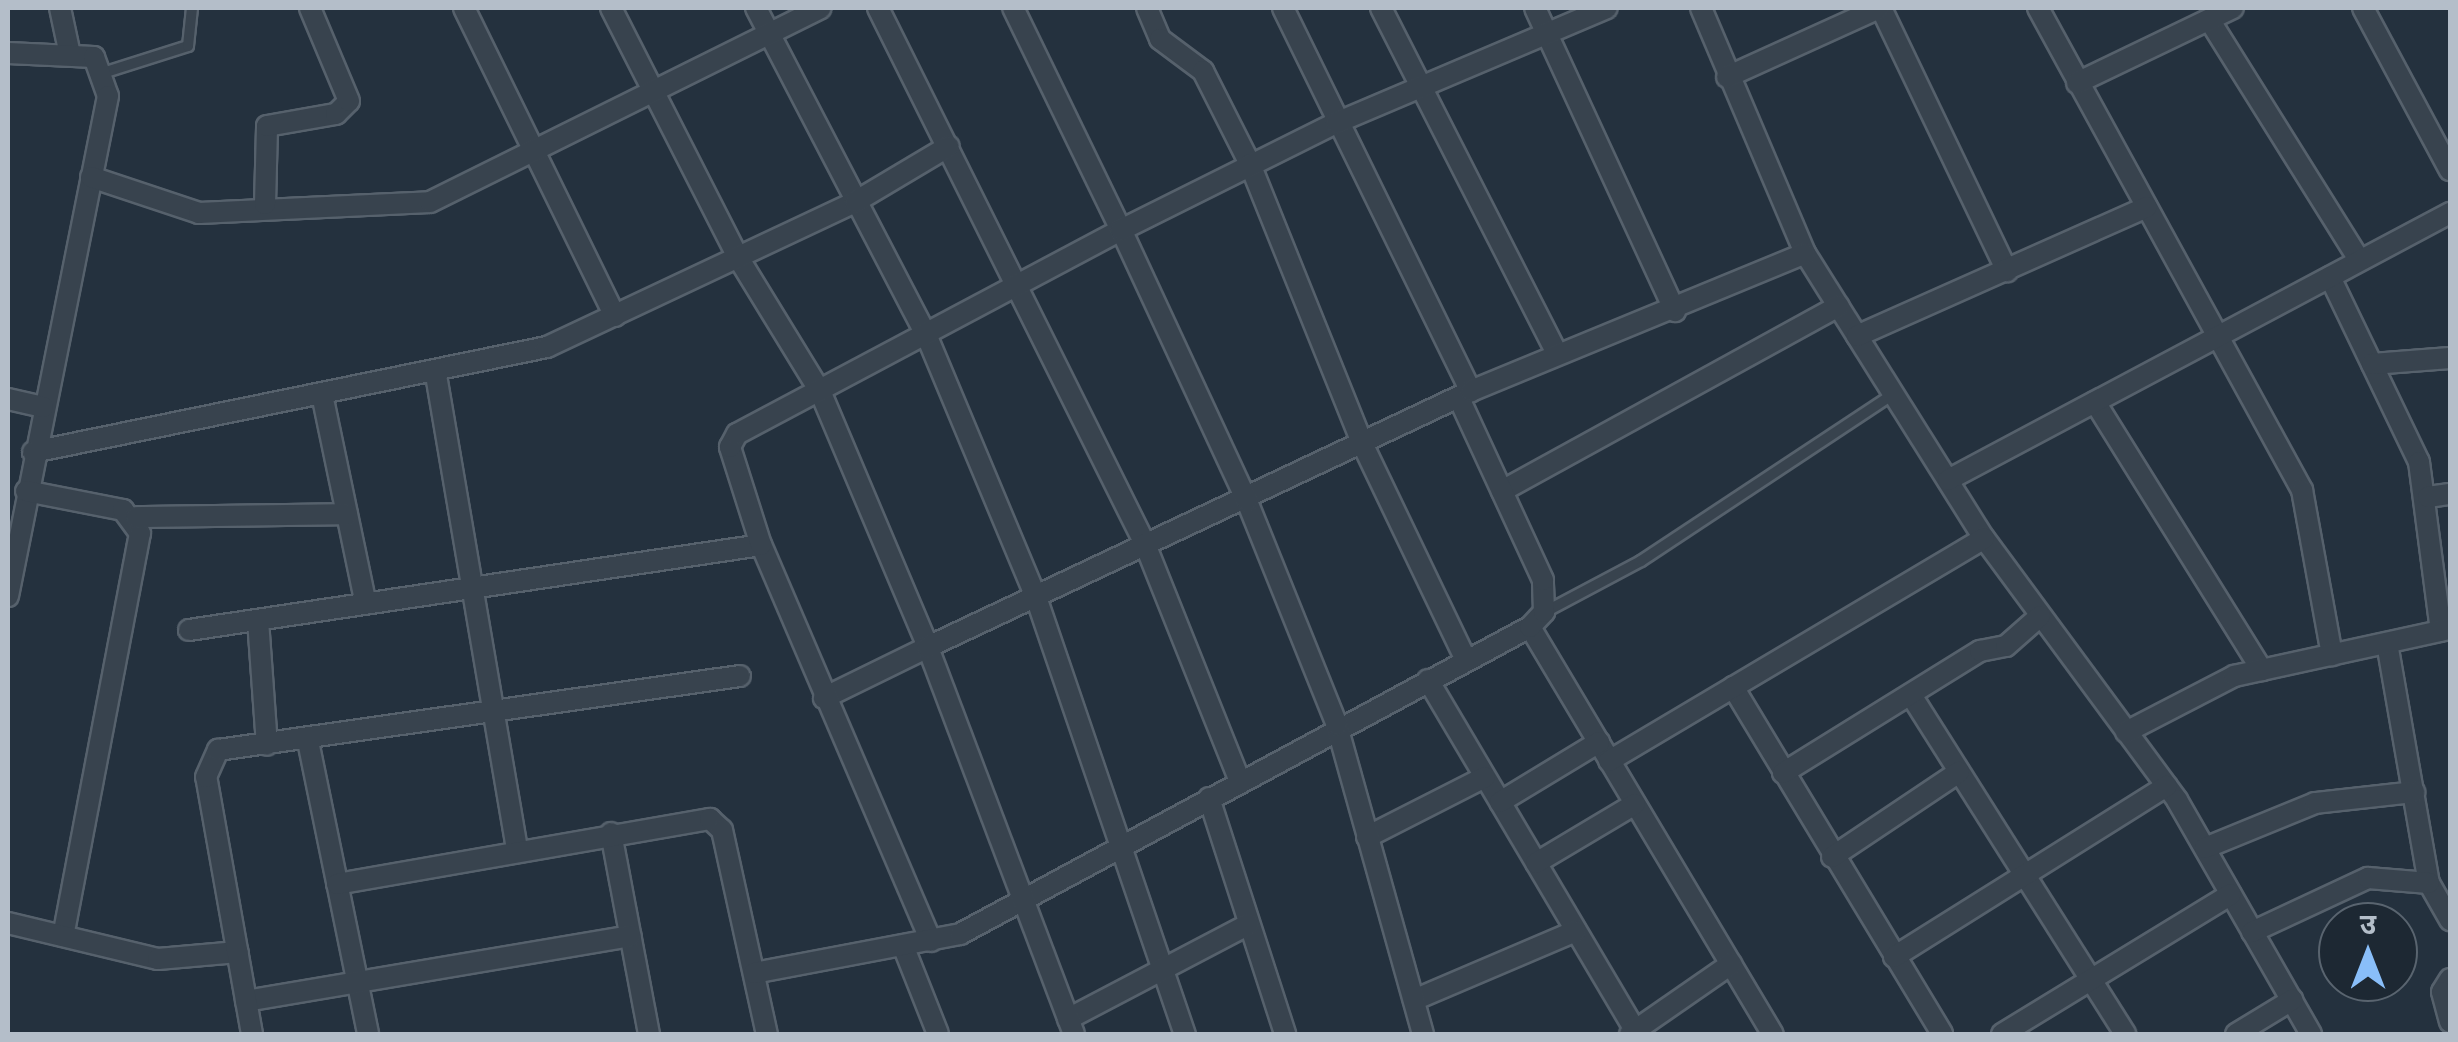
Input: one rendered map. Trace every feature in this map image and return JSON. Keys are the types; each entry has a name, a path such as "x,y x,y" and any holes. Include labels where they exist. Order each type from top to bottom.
{"street":[{"path":"60,8 69,50"},
{"path":"265,204 266,126 336,114 349,101 310,8"},
{"path":"464,8 532,154 615,316"},
{"path":"612,8 739,259 820,391 928,647 1028,901 1071,1027 1166,968 1249,924"},
{"path":"756,8 928,339 1036,597 1166,968 1185,1034"},
{"path":"92,177 181,212 265,204 430,202 820,8"},
{"path":"878,8 1145,544 1239,779"},
{"path":"1014,8 1247,501 1337,725 1424,1034"},
{"path":"1147,8 1160,39 1204,71 1250,164 1362,443 1466,660"},
{"path":"1283,8 1465,395 1502,491 1543,580 1537,620 1604,751 1772,1034"},
{"path":"1381,8 1417,91 1556,354"},
{"path":"1535,8 1674,311"},
{"path":"931,941 761,545 730,446 736,434 928,339 1014,282 1250,164 1336,123 1606,8"},
{"path":"1701,8 1727,77 1805,253 1984,538 2167,786 2311,1034"},
{"path":"1727,77 1880,8 2007,270"},
{"path":"2038,8 2302,490 2332,654"},
{"path":"2078,83 2233,8"},
{"path":"2363,8 2450,170"},
{"path":"2210,20 2358,258"},
{"path":"8,53 69,50 94,57 106,72 92,177 26,491 14,517 8,596"},
{"path":"34,452 323,399 547,347 854,202 949,146"},
{"path":"1857,336 2146,207"},
{"path":"1948,480 2330,278 2358,258 2450,213"},
{"path":"824,698 1465,395 1556,354 1674,311 1805,253"},
{"path":"2126,732 2210,684 2446,630 2428,497 2372,364 2330,278"},
{"path":"1502,491 1838,306"},
{"path":"2372,364 2450,358"},
{"path":"436,374 518,850"},
{"path":"8,399 43,408"},
{"path":"323,399 366,604"},
{"path":"2095,402 2262,670"},
{"path":"26,491 136,518 347,514"},
{"path":"2428,497 2450,494"},
{"path":"62,936 140,532 136,518"},
{"path":"1500,802 1733,687 1984,538"},
{"path":"189,630 761,545"},
{"path":"1784,774 1980,651 2006,646 2040,616"},
{"path":"258,620 267,745"},
{"path":"754,973 931,941 1028,901 1239,779 1537,620"},
{"path":"2388,642 2428,882 2450,920"},
{"path":"252,1034 208,760 218,750 308,741 740,676"},
{"path":"1428,680 1634,1033 1730,964"},
{"path":"1733,687 1942,1034"},
{"path":"1911,695 2125,1034"},
{"path":"308,741 368,1034"},
{"path":"1832,857 1960,772"},
{"path":"1368,837 1485,777"},
{"path":"1894,957 2028,881 2167,786"},
{"path":"2205,848 2315,803 2414,792"},
{"path":"1209,798 1285,1034"},
{"path":"1536,863 1635,804"},
{"path":"337,884 710,818 722,830 767,1034"},
{"path":"611,833 650,1034"},
{"path":"2252,932 2368,878 2428,882"},
{"path":"2002,1034 2231,894"},
{"path":"8,923 158,958 238,952"},
{"path":"1414,1000 1576,932"},
{"path":"246,1001 630,936"},
{"path":"904,948 938,1034"},
{"path":"2450,979 2442,992 2450,1022"},
{"path":"2236,1034 2292,1000"}],"lane":[{"path":"106,72 188,46 192,8"},
{"path":"1537,620 1641,561 1894,394"}]}
